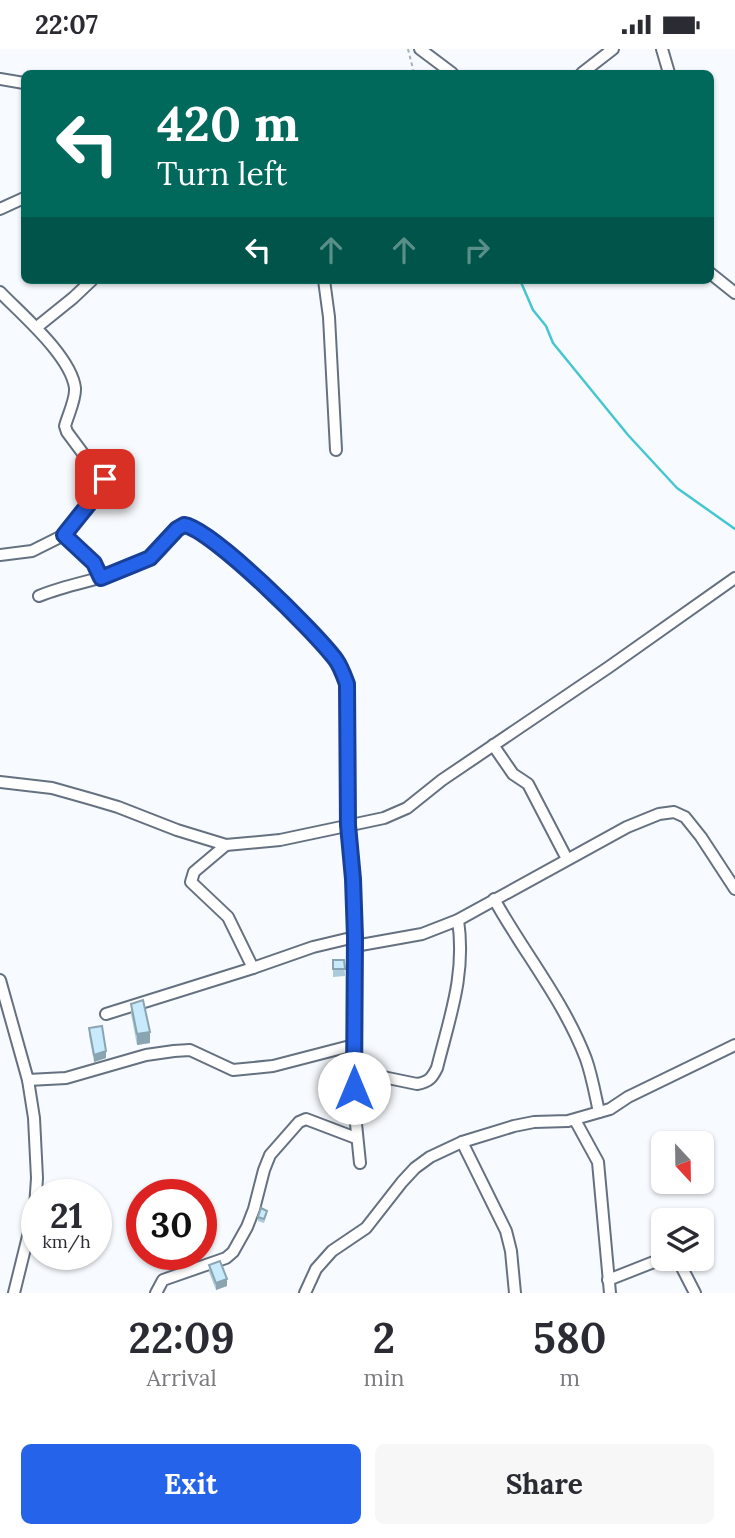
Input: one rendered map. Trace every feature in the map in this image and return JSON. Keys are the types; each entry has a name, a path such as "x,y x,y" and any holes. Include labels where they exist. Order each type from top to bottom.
{"street":[{"path":"420,49 448,70"},
{"path":"586,70 612,49"},
{"path":"662,49 668,70"},
{"path":"0,79 21,82"},
{"path":"0,209 21,199"},
{"path":"714,276 735,293"},
{"path":"37,327 88,284"},
{"path":"325,284 329,317 336,450"},
{"path":"0,292 37,327 71,374 75,390 65,426 66,432 105,483 64,535 32,551 0,555"},
{"path":"40,596 101,578 150,558 177,529 184,525 193,526 275,595 336,660 344,673 347,684 348,825 355,942 356,1138 360,1163"},
{"path":"64,535 94,563 101,578"},
{"path":"0,782 52,788 118,807 177,830 226,845 280,840 400,813 442,780 735,578"},
{"path":"493,745 513,774 528,784 567,859"},
{"path":"106,1014 313,947 422,933 458,920 627,827 659,814 674,812 685,817 735,889"},
{"path":"226,845 194,872 191,882 234,925 253,968"},
{"path":"494,899 566,1015 586,1059 599,1112"},
{"path":"354,1071 417,1084 425,1083 431,1078 437,1068 461,973 458,920"},
{"path":"0,980 28,1080 34,1118 37,1178 36,1208 14,1293"},
{"path":"28,1080 66,1077 146,1055 174,1051 190,1050 233,1070 273,1066 354,1045"},
{"path":"305,1293 316,1269 332,1251 366,1228 415,1168 430,1157 462,1142 534,1122 575,1120 610,1109 628,1097 735,1045"},
{"path":"156,1293 163,1280 226,1258 233,1252 254,1209 268,1160 299,1122 306,1119 356,1138"},
{"path":"575,1120 598,1162 610,1293"},
{"path":"462,1142 506,1231 515,1293"},
{"path":"608,1280 651,1263"},
{"path":"684,1271 695,1293"}],"path":[{"path":"408,49 413,70"}],"building":[{"path":"333,960 344,960 345,969 333,969"},
{"path":"143,1000 150,1032 137,1034 131,1004"},
{"path":"102,1026 106,1051 94,1055 89,1028"},
{"path":"261,1208 267,1211 264,1219 258,1217"},
{"path":"220,1261 227,1279 216,1283 211,1270 217,1270 217,1262"}],"waterway":[{"path":"522,284 533,310 546,326 553,343 628,435 677,488 735,529"}],"route":[{"path":"105,479 104,485 64,535 88,556 101,578 150,558 177,529 184,525 193,526 275,595 336,660 344,673 347,684 348,825 355,937 354,1088"}]}
